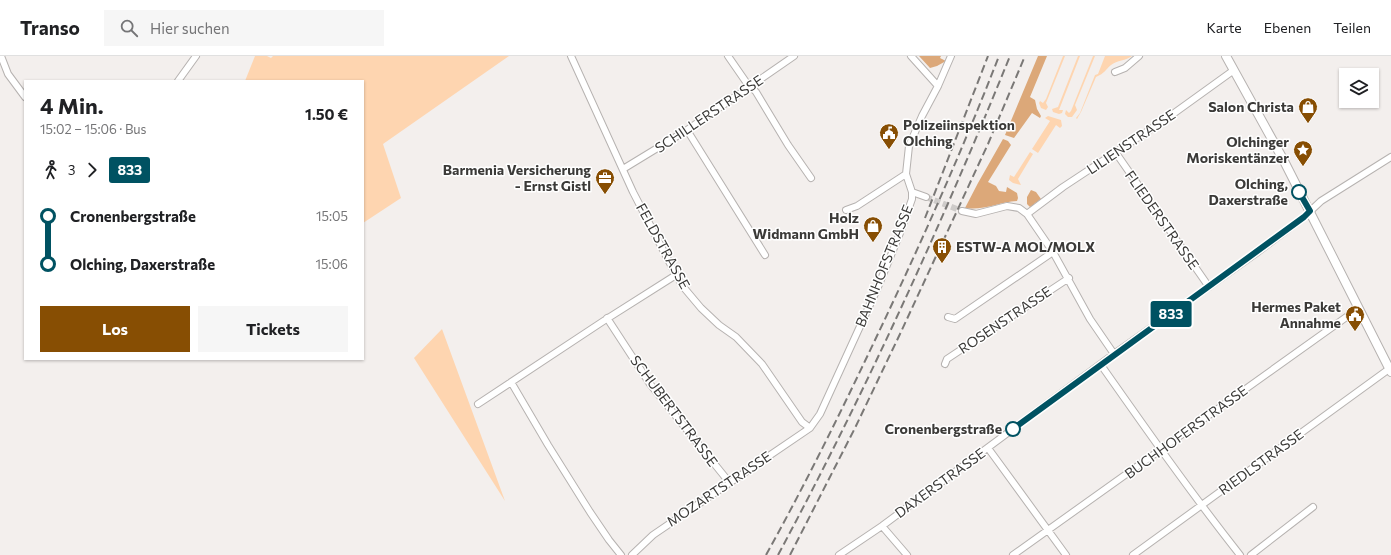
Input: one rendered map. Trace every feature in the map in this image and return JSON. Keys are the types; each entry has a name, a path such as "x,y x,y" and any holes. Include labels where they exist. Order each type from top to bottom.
{"street":[{"path":"1,56 8,74 24,96"},
{"path":"179,80 196,56"},
{"name":"FELDSTRASSE","path":"571,56 623,169 676,275 685,289 701,308 736,337 762,364 802,422 810,428"},
{"path":"728,56 746,82 756,92 788,145 811,178"},
{"name":"SCHILLERSTRASSE","path":"623,169 687,130 794,56"},
{"path":"911,56 938,86"},
{"name":"BAHNHOFSTRASSE","path":"810,428 820,414 878,287 900,233 912,200 912,192 906,174 909,146 951,56"},
{"path":"1115,72 1124,68 1139,56"},
{"path":"1226,56 1310,211 1390,370"},
{"name":"LILIENSTRASSE","path":"1027,214 1166,119 1234,70"},
{"path":"687,130 764,255"},
{"name":"FLIEDERSTRASSE","path":"1116,153 1209,287"},
{"name":"DAXERSTRASSE","path":"839,555 882,526 1114,354 1209,287 1304,217 1321,201 1391,157"},
{"path":"846,210 856,206 906,174"},
{"path":"912,192 926,197"},
{"path":"962,211 976,214 1001,207 1012,206 1027,214 1053,252 1069,278 1090,319 1114,354"},
{"path":"948,317 955,319 1053,252"},
{"path":"478,404 607,318 676,275"},
{"name":"ROSENSTRASSE","path":"945,364 947,359 1069,278"},
{"name":"BUCHHOFERSTRASSE","path":"1013,555 1359,308"},
{"name":"SCHUBERTSTRASSE","path":"607,318 650,384 729,482"},
{"path":"1101,365 1160,449 1240,555"},
{"name":"RIEDLSTRASSE","path":"1133,555 1390,370"},
{"path":"511,382 590,512 621,555"},
{"name":"MOZARTSTRASSE","path":"632,555 652,535 810,428"},
{"path":"988,448 1066,555"},
{"path":"1251,555 1313,507"},
{"path":"882,526 907,555"}],"shaded area":[{"path":"255,56 267,56 271,58 273,56 509,56 383,144 401,198 364,222 364,80 245,80"},
{"path":"919,56 941,56 940,58 946,61 930,68"},
{"path":"1038,56 1047,56 1030,97 1035,100 1037,109 1041,116 1040,118 1032,113 1014,138 1005,135"},
{"path":"1063,56 1065,56 1046,103 1048,107 1046,110 1041,108 1039,103 1040,101 1043,103 1046,99"},
{"path":"1078,56 1080,56 1059,110 1063,110 1062,113 1059,114 1053,112 1052,109 1058,107"},
{"path":"1093,56 1095,56 1075,105 1077,110 1072,117 1068,117 1065,114 1066,110 1069,113 1071,111"},
{"path":"1105,56 1132,56 1113,63 1103,73 1096,77 1081,112 1077,119 1076,118 1080,113 1095,75 1098,74"},
{"path":"1048,116 1061,120 1062,126 1060,128 1056,125 1038,153 1032,149 1050,121 1045,118"},
{"path":"1003,139 1008,141 1011,145 988,182 996,186 999,191 1006,192 1007,187 1017,193 1017,201 972,209 965,208 978,183"},
{"path":"1030,152 1033,154 1018,179 1021,185 1013,183 1009,180 1010,175 1014,177"},
{"path":"1031,190 1036,192 1041,199 1034,204 1035,205 1030,207 1027,204 1027,197"},
{"path":"442,329 505,501 414,358"}],"tunnel":[{"path":"926,197 962,211"}],"railway":[{"path":"925,218 988,56"},
{"path":"766,555 829,434 901,286 952,171 999,56"},
{"path":"778,555 841,433 901,308 957,183 1010,56"},
{"path":"790,555 855,428 900,334 988,144 1025,56"}],"bus line":[{"name":"833","path":"1013,429 1304,217 1310,211 1299,192"}],"place":[{"name":"Salon Christa","path":"1308,124"},
{"name":"Polizeiinspektion Olching","path":"889,150"},
{"name":"Olchinger Moriskentänzer","path":"1303,167"},
{"name":"Olching, Daxerstraße","path":"1299,192"},
{"name":"Barmenia Versicherung - Ernst Gistl","path":"605,195"},
{"name":"Holz Widmann GmbH","path":"873,243"},
{"name":"ESTW-A MOL/MOLX","path":"942,264"},
{"name":"Hermes Paket Annahme","path":"1355,332"},
{"name":"Cronenbergstraße","path":"1013,429"}]}
